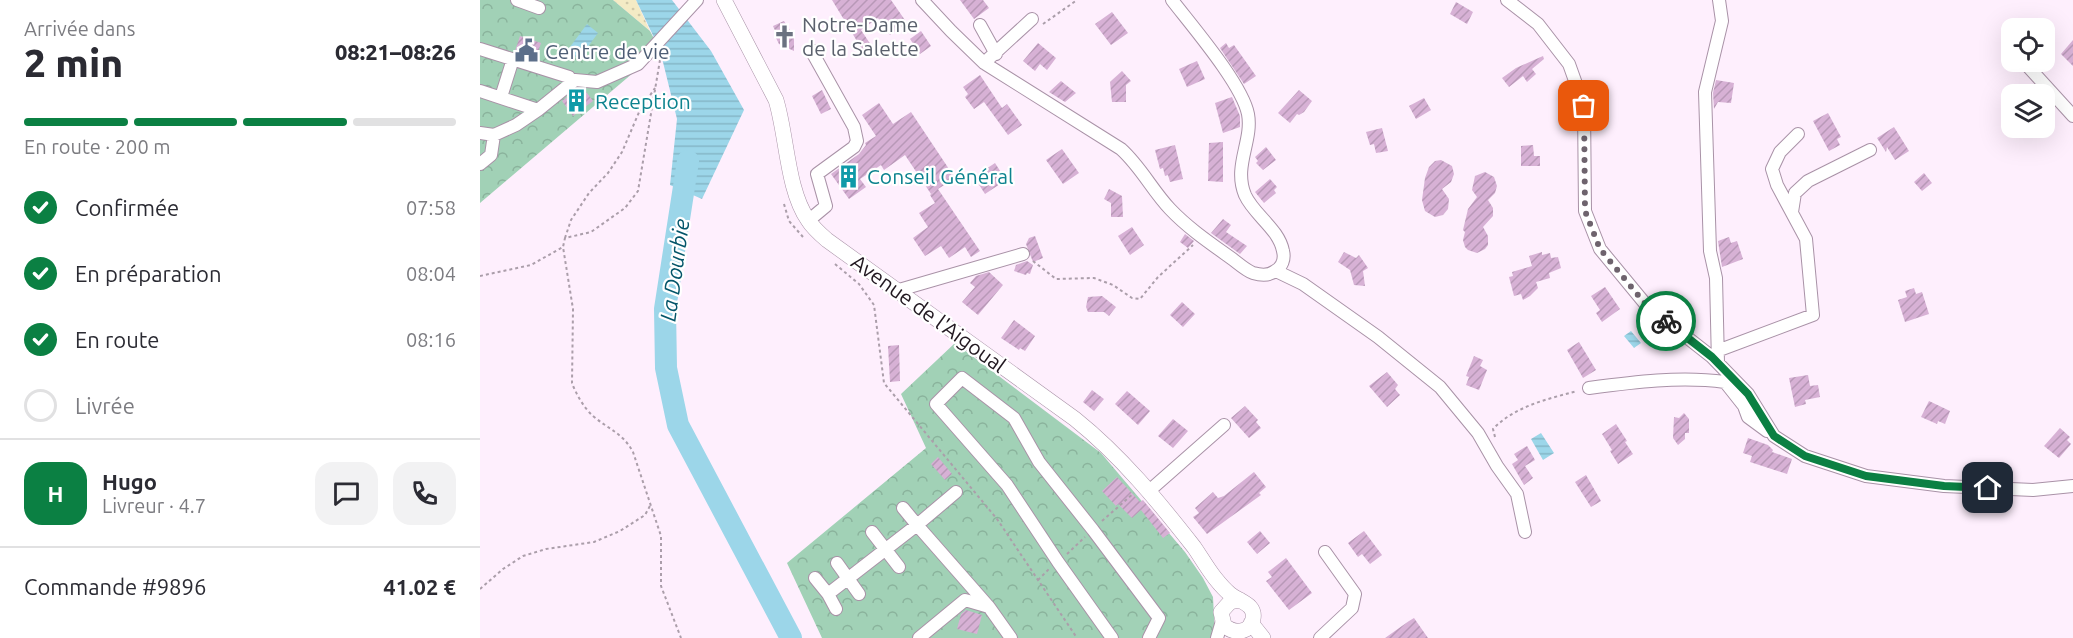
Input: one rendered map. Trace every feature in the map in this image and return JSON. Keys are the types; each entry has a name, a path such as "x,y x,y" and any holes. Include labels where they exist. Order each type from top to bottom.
{"main road":[{"name":"Avenue de l'Aigoual","path":"724,0 776,99 782,117 798,199 808,221 827,240 1076,419 1106,445 1149,491 1196,550 1213,576 1228,592 1240,600"},
{"name":"Avenue de l'Aigoual","path":"1213,576 1223,615"},
{"path":"1238,631 1251,609 1240,600 1230,602 1223,615 1227,628 1263,638"},
{"path":"1238,631 1257,638"}],"street":[{"path":"517,0 539,8"},
{"path":"480,133 495,135 516,125 575,80 597,82 638,64 697,0"},
{"path":"922,0 984,63 1121,149 1139,166 1168,207 1202,237 1250,272 1268,275 1276,271 1282,263 1284,254 1281,243 1252,206 1242,183 1241,167 1248,128 1246,108 1230,78 1172,0"},
{"path":"1507,0 1538,24 1569,64 1584,106 1585,211 1600,249 1647,306 1718,357 1748,394 1774,436"},
{"path":"1718,357 1716,278 1710,251 1705,92 1722,21 1719,0"},
{"path":"984,63 1032,19"},
{"path":"980,26 996,54"},
{"path":"480,49 569,77"},
{"path":"808,221 826,206 817,174 854,147 857,141 854,127 811,50"},
{"path":"501,97 513,59"},
{"path":"2033,72 2073,116"},
{"path":"480,91 538,110"},
{"path":"1718,357 1813,315 1806,239 1777,185 1772,169 1780,152 1798,134"},
{"path":"480,164 491,155 495,135"},
{"path":"1792,212 1794,193 1808,181 1870,150"},
{"path":"899,290 1023,254"},
{"path":"1276,271 1303,284 1378,337 1440,387 1478,433 1517,494 1525,532"},
{"path":"1112,638 1007,485 936,404 962,378 1014,418 1039,462 1094,530 1159,618 1149,638"},
{"path":"1589,388 1698,378 1725,382 1744,406 1748,417 1774,436 1805,456 1866,476 1944,486 2033,490 2073,486"},
{"path":"1149,491 1224,425"},
{"path":"828,594 956,492"},
{"path":"903,508 989,607 1011,638"},
{"path":"872,532 899,567"},
{"path":"1320,638 1352,608 1355,594 1325,552"},
{"path":"837,562 859,594"},
{"path":"815,578 836,609"},
{"path":"921,637 965,600 989,607"},
{"path":"1217,638 1223,615"}],"path":[{"path":"565,238 591,232 624,208 638,191 660,64 655,45"},
{"path":"656,86 640,110 622,152 571,220 562,247 573,309 572,383 575,392 592,415 626,440 633,452 660,536 661,586 681,638"},
{"path":"1023,254 1056,279 1094,278 1113,285 1132,298 1140,299 1158,277 1202,237"},
{"path":"480,276 531,265 562,247"},
{"path":"874,305 884,383 997,519 1077,638"},
{"path":"1496,438 1493,429 1503,418 1549,398 1589,388"},
{"path":"480,589 503,569 523,556 546,549 594,542 620,531 645,514 651,504"}],"sand":[{"path":"613,0 636,0 650,31"}],"green space":[{"path":"480,0 613,0 650,31 660,50 480,203"},
{"path":"955,343 1101,453 1185,552 1203,578 1213,597 1215,635 1223,638 822,638 787,563 926,448 901,394"}],"water":[{"path":"636,0 672,0 711,51 744,110 702,199 670,185 677,119 660,50"},
{"path":"587,24 598,33 579,59 567,51"},
{"path":"1631,331 1641,343 1634,348 1624,336"},
{"path":"1541,433 1554,453 1543,460 1531,439"}],"building":[{"path":"832,0 891,0 907,23 890,35 878,18 861,30 871,45 863,51"},
{"path":"960,0 983,0 989,8 974,19"},
{"path":"1456,2 1473,12 1467,24 1450,14"},
{"path":"1112,12 1128,33 1111,45 1095,24"},
{"name":"Notre-Dame de la Salette","path":"784,21 794,36 794,51 779,44 774,34 776,33 773,26"},
{"path":"921,31 931,46 920,54 910,39"},
{"name":"Centre de vie","path":"520,36 541,43 536,58 515,51"},
{"path":"2073,40 2073,66 2061,54"},
{"path":"1038,43 1056,58 1047,70 1040,64 1035,71 1023,61"},
{"path":"1226,43 1229,48 1234,45 1256,76 1244,84 1220,48"},
{"path":"1543,56 1544,59 1532,69 1536,74 1527,82 1523,76 1509,87 1502,78 1516,68"},
{"path":"1197,61 1205,79 1187,87 1179,69"},
{"path":"1122,71 1131,81 1126,85 1126,102 1112,102 1110,82"},
{"path":"980,75 1002,108 1007,104 1022,125 1008,135 984,102 974,109 965,97 968,94 963,87"},
{"path":"1716,80 1734,83 1731,103 1718,102 1714,109 1713,93"},
{"path":"1061,81 1076,93 1065,102 1049,92"},
{"name":"Reception","path":"578,89 584,89 593,101 573,116 562,101"},
{"path":"822,90 831,109 821,114 812,96"},
{"path":"1299,90 1312,101 1304,112 1297,114 1290,123 1278,113"},
{"path":"1232,97 1240,116 1240,127 1223,133 1215,103"},
{"path":"1424,98 1431,110 1416,119 1409,106"},
{"path":"879,103 893,124 911,112 955,178 931,194 905,155 884,170 881,165 860,179 866,187 849,199 831,174 859,154 866,145 865,143 876,136 862,115"},
{"path":"1828,113 1841,137 1837,139 1840,145 1829,151 1813,121"},
{"path":"1894,127 1909,151 1895,160 1887,147 1886,152 1877,138"},
{"path":"1382,128 1388,151 1376,153 1374,144 1370,145 1366,132"},
{"path":"1223,142 1223,182 1208,181 1209,143"},
{"path":"1175,145 1183,179 1170,182 1163,168 1160,169 1155,150"},
{"path":"1533,145 1534,156 1540,156 1540,166 1521,166 1521,146"},
{"path":"1266,147 1276,160 1263,170 1256,163 1258,161 1255,157"},
{"path":"1062,149 1079,173 1063,184 1046,160"},
{"path":"1441,160 1452,166 1454,174 1451,182 1442,189 1449,199 1448,209 1443,215 1435,217 1425,211 1422,200 1429,167 1435,161"},
{"path":"995,163 1006,180 985,194 974,177"},
{"path":"1485,172 1494,177 1497,186 1495,193 1488,200 1493,208 1493,216 1483,227 1488,236 1488,245 1477,253 1465,247 1463,230 1468,209 1477,197 1472,190 1475,176"},
{"path":"1924,173 1932,183 1922,191 1914,182"},
{"path":"1270,179 1277,187 1274,190 1276,193 1264,203 1255,192"},
{"path":"938,189 980,251 971,257 965,247 949,258 941,246 925,256 913,238 928,227 919,213 935,203 930,195"},
{"path":"1109,189 1122,196 1123,217 1111,217 1111,203 1104,199"},
{"path":"1223,219 1231,225 1226,232 1247,246 1240,254 1211,233"},
{"path":"1132,227 1144,245 1130,255 1118,236"},
{"path":"1185,234 1194,241 1188,248 1180,242"},
{"path":"1035,236 1043,258 1033,262 1026,244 1029,238"},
{"path":"1729,237 1731,243 1737,241 1743,259 1722,267 1718,241"},
{"path":"1344,252 1356,258 1359,255 1368,268 1363,271 1365,286 1354,285 1350,270 1338,262"},
{"path":"1542,252 1542,255 1550,253 1551,258 1558,257 1561,268 1549,273 1550,278 1536,282 1538,288 1530,296 1523,300 1521,294 1514,296 1509,277 1513,276 1512,272 1532,266 1529,256"},
{"path":"1027,261 1033,265 1030,274 1014,271 1016,265"},
{"path":"989,272 1003,285 978,315 962,302 975,287 970,283 976,276"},
{"path":"1605,287 1620,309 1602,322 1596,313 1600,310 1591,296"},
{"path":"1914,288 1916,294 1922,292 1929,314 1905,322 1898,300 1907,297 1905,291"},
{"path":"1102,296 1116,307 1109,316 1104,312 1088,312 1086,307 1088,297"},
{"path":"1182,302 1195,314 1183,327 1170,315"},
{"path":"1014,320 1035,336 1025,351 1020,348 1019,350 1001,338"},
{"path":"1579,342 1596,370 1583,378 1567,350"},
{"path":"899,345 900,381 890,382 888,346"},
{"path":"1474,356 1483,360 1480,366 1487,370 1479,390 1466,385 1469,377 1466,376"},
{"path":"1387,372 1398,385 1395,389 1400,395 1387,407 1369,386"},
{"path":"1808,375 1810,386 1818,385 1820,397 1805,400 1806,404 1795,407 1789,378"},
{"path":"1092,390 1104,399 1094,411 1083,402"},
{"path":"1127,391 1150,411 1138,425 1115,404"},
{"path":"1929,401 1950,411 1945,424 1938,421 1937,424 1921,417"},
{"path":"1245,406 1258,420 1256,422 1261,428 1249,438 1231,418"},
{"path":"1684,413 1689,419 1689,433 1685,433 1685,439 1678,445 1673,438 1674,417 1679,418"},
{"path":"1173,419 1188,431 1173,448 1158,436"},
{"path":"1616,424 1633,454 1618,464 1602,434"},
{"path":"2060,428 2070,437 2067,440 2071,444 2059,458 2044,446"},
{"path":"1748,438 1768,445 1773,450 1772,452 1792,459 1787,474 1750,462 1752,456 1743,453"},
{"path":"1527,446 1535,460 1525,466 1533,478 1524,485 1512,464 1518,460 1514,454"},
{"path":"938,457 952,474 945,480 931,464"},
{"path":"1254,472 1266,487 1259,493 1261,495 1207,534 1193,517 1199,513 1195,508 1213,492 1218,498 1224,496"},
{"path":"1586,475 1601,501 1591,507 1575,482"},
{"path":"1117,477 1140,502 1143,500 1170,533 1163,538 1141,510 1132,518 1118,504 1116,506 1102,491"},
{"path":"1260,531 1270,543 1257,554 1247,542"},
{"path":"1364,531 1382,555 1370,564 1362,554 1358,557 1348,543"},
{"path":"1286,558 1312,593 1289,610 1266,581 1272,577 1268,572"},
{"path":"966,610 982,615 977,634 957,629 961,614"},
{"path":"1414,618 1428,638 1385,638 1409,621"}],"waterway":[{"name":"La Dourbie","path":"688,161 665,309 666,368 678,425 791,638"}],"way so far":[{"path":"1584,106 1585,211 1600,249 1647,306 1666,321"}],"place":[{"name":"Notre-Dame de la Salette","path":"784,36"},
{"name":"Centre de vie","path":"527,51"},
{"name":"Reception","path":"577,101"},
{"name":"Conseil Général","path":"849,176"}],"route":[{"path":"1666,321 1712,357 1748,394 1774,436 1805,456 1866,476 1944,486 1988,488"}]}
